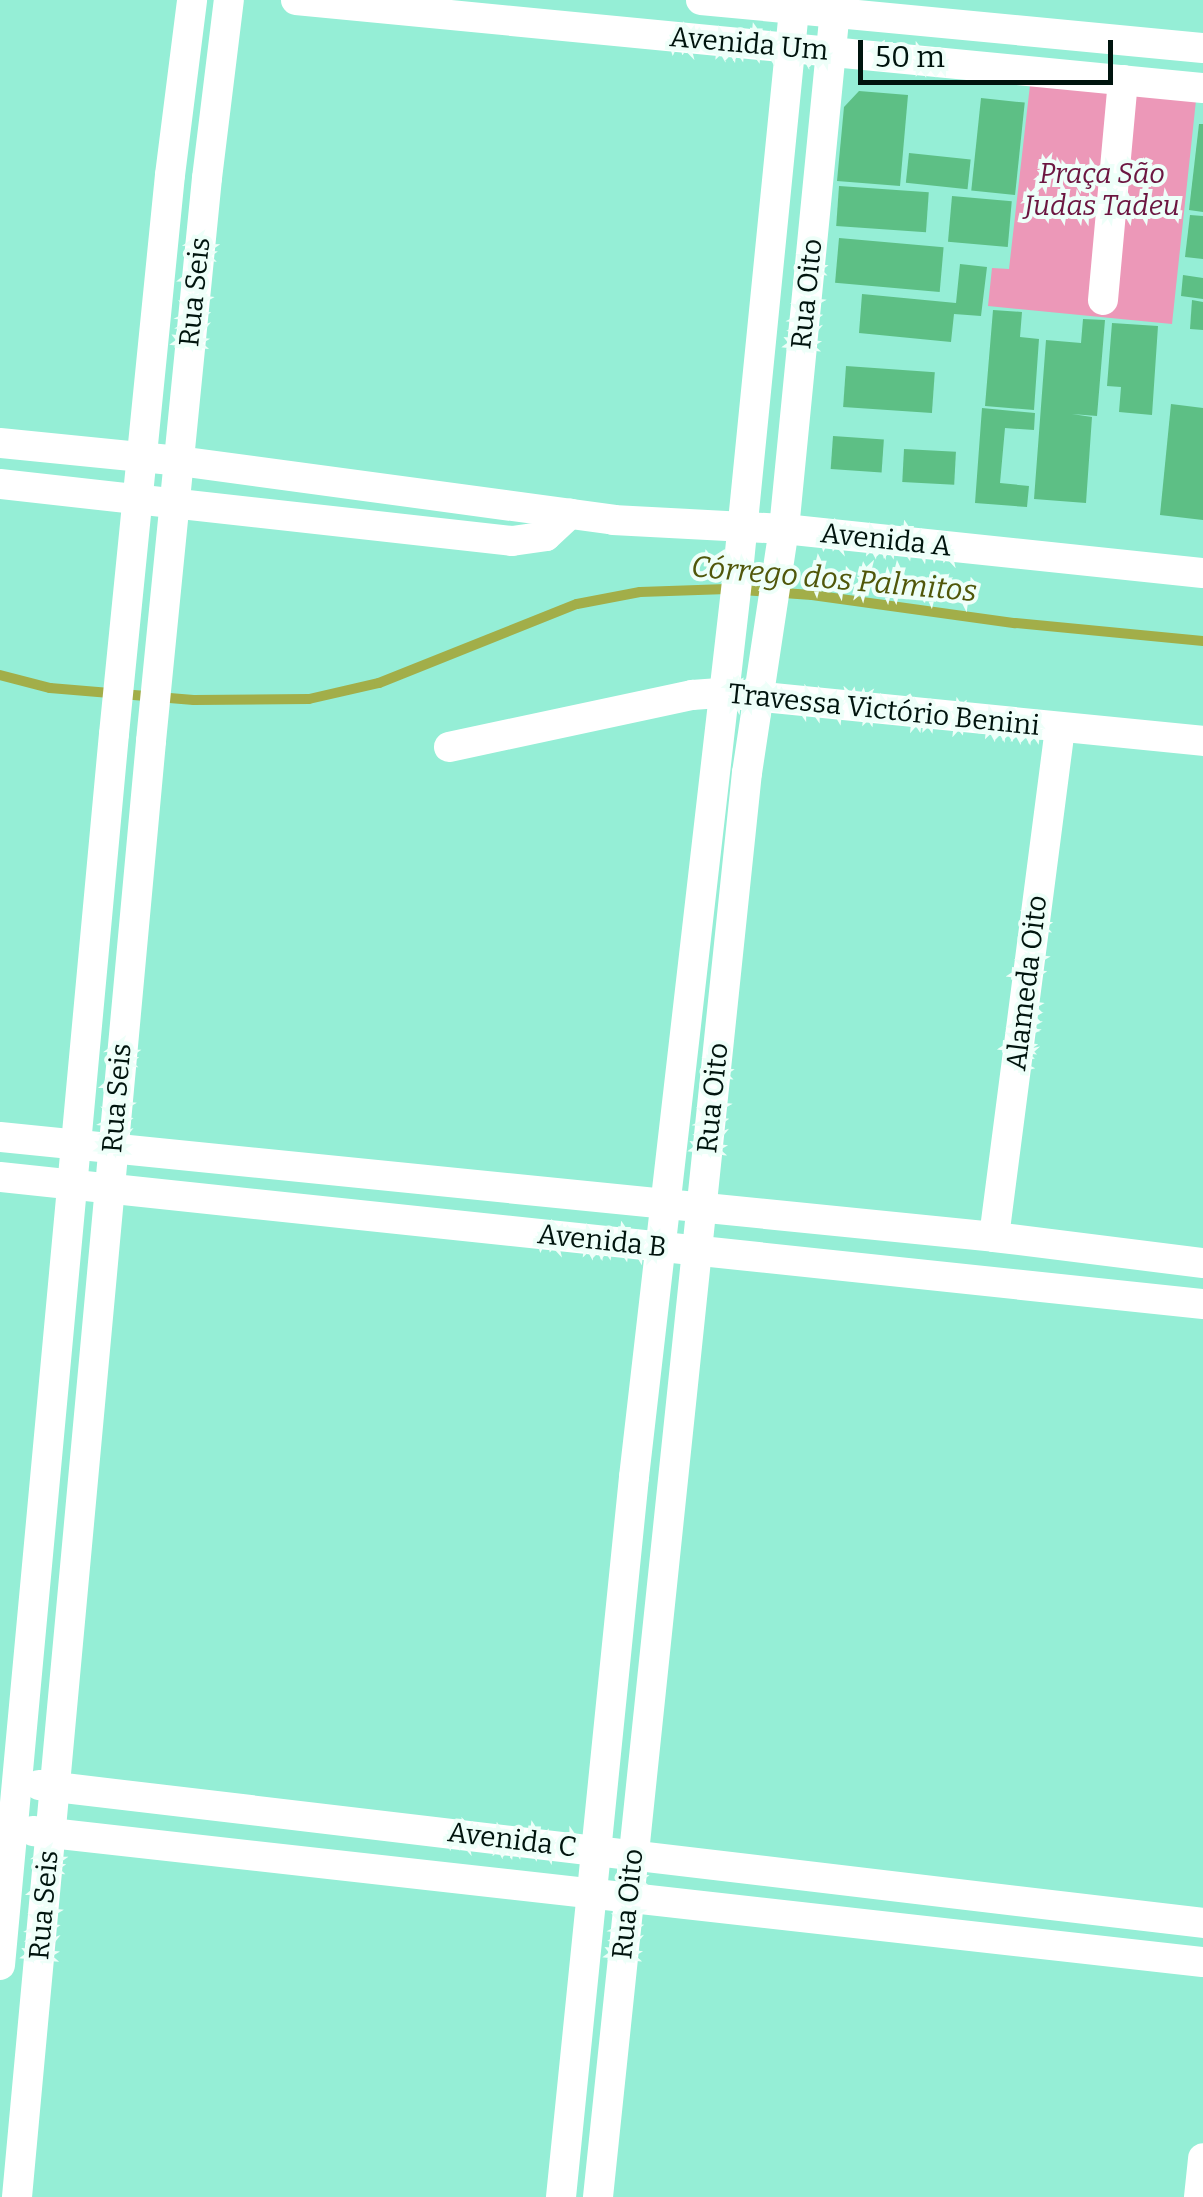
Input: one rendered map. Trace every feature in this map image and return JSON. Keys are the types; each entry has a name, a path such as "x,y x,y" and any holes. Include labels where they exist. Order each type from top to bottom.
{"street":[{"name":"Rua Seis","path":"0,1965 9,1782 192,0"},
{"name":"Rua Seis","path":"17,2197 150,741 206,178 230,0"},
{"name":"Avenida Um","path":"296,0 1203,88"},
{"name":"Avenida Um","path":"701,0 835,8 1203,48"},
{"name":"Rua Oito","path":"561,2197 663,1204 738,572 795,5"},
{"name":"Rua Oito","path":"598,2197 701,1207 759,694 784,529 835,8"},
{"path":"1104,300 1123,80"},
{"name":"Avenida A","path":"0,443 179,462 570,514 784,529 1203,573"},
{"path":"0,484 512,541 546,536 570,514"},
{"name":"Travessa Victório Benini","path":"449,747 692,695 723,693 1203,741"},
{"name":"Alameda Oito","path":"994,1237 1060,728"},
{"name":"Avenida B","path":"0,1137 994,1237 1203,1263"},
{"name":"Avenida B","path":"0,1178 1203,1304"},
{"name":"Avenida C","path":"9,1782 1203,1923"},
{"name":"Avenida C","path":"6,1827 1203,1962"},
{"path":"1199,2197 1203,2158"}],"green space":[{"name":"Praça São Judas Tadeu","path":"1031,76 1197,91 1172,324 988,306 992,268 1009,269"}],"building":[{"path":"859,91 908,95 900,186 837,181 844,107"},
{"path":"981,98 1025,103 1015,195 971,190"},
{"path":"1199,124 1203,124 1203,212 1189,210"},
{"path":"909,153 971,159 968,189 906,183"},
{"path":"839,186 929,192 926,232 836,226"},
{"path":"952,196 1012,201 1008,247 948,242"},
{"path":"1190,215 1203,216 1203,259 1185,257"},
{"path":"839,238 944,247 940,292 835,283"},
{"path":"960,264 987,267 981,316 954,314 951,342 859,333 862,294 956,303"},
{"path":"1183,275 1203,278 1203,299 1181,296"},
{"path":"1192,300 1203,302 1203,330 1190,329"},
{"path":"993,310 1022,312 1020,337 1039,339 1034,410 985,406"},
{"path":"1083,319 1105,320 1097,416 1072,414 1092,417 1086,503 1034,499 1046,340 1081,343"},
{"path":"1112,323 1158,326 1152,415 1119,412 1121,387 1107,386"},
{"path":"846,366 935,372 932,413 843,407"},
{"path":"1171,404 1203,408 1203,520 1160,515"},
{"path":"982,408 1035,413 1034,430 1005,428 1000,483 1029,486 1027,507 975,503"},
{"path":"833,436 884,440 882,472 831,469"},
{"path":"904,449 956,452 954,485 902,482"}],"waterway":[{"name":"Córrego dos Palmitos","path":"0,675 50,688 194,700 309,699 379,683 577,604 640,592 727,589 812,595 1015,623 1203,641"}]}
